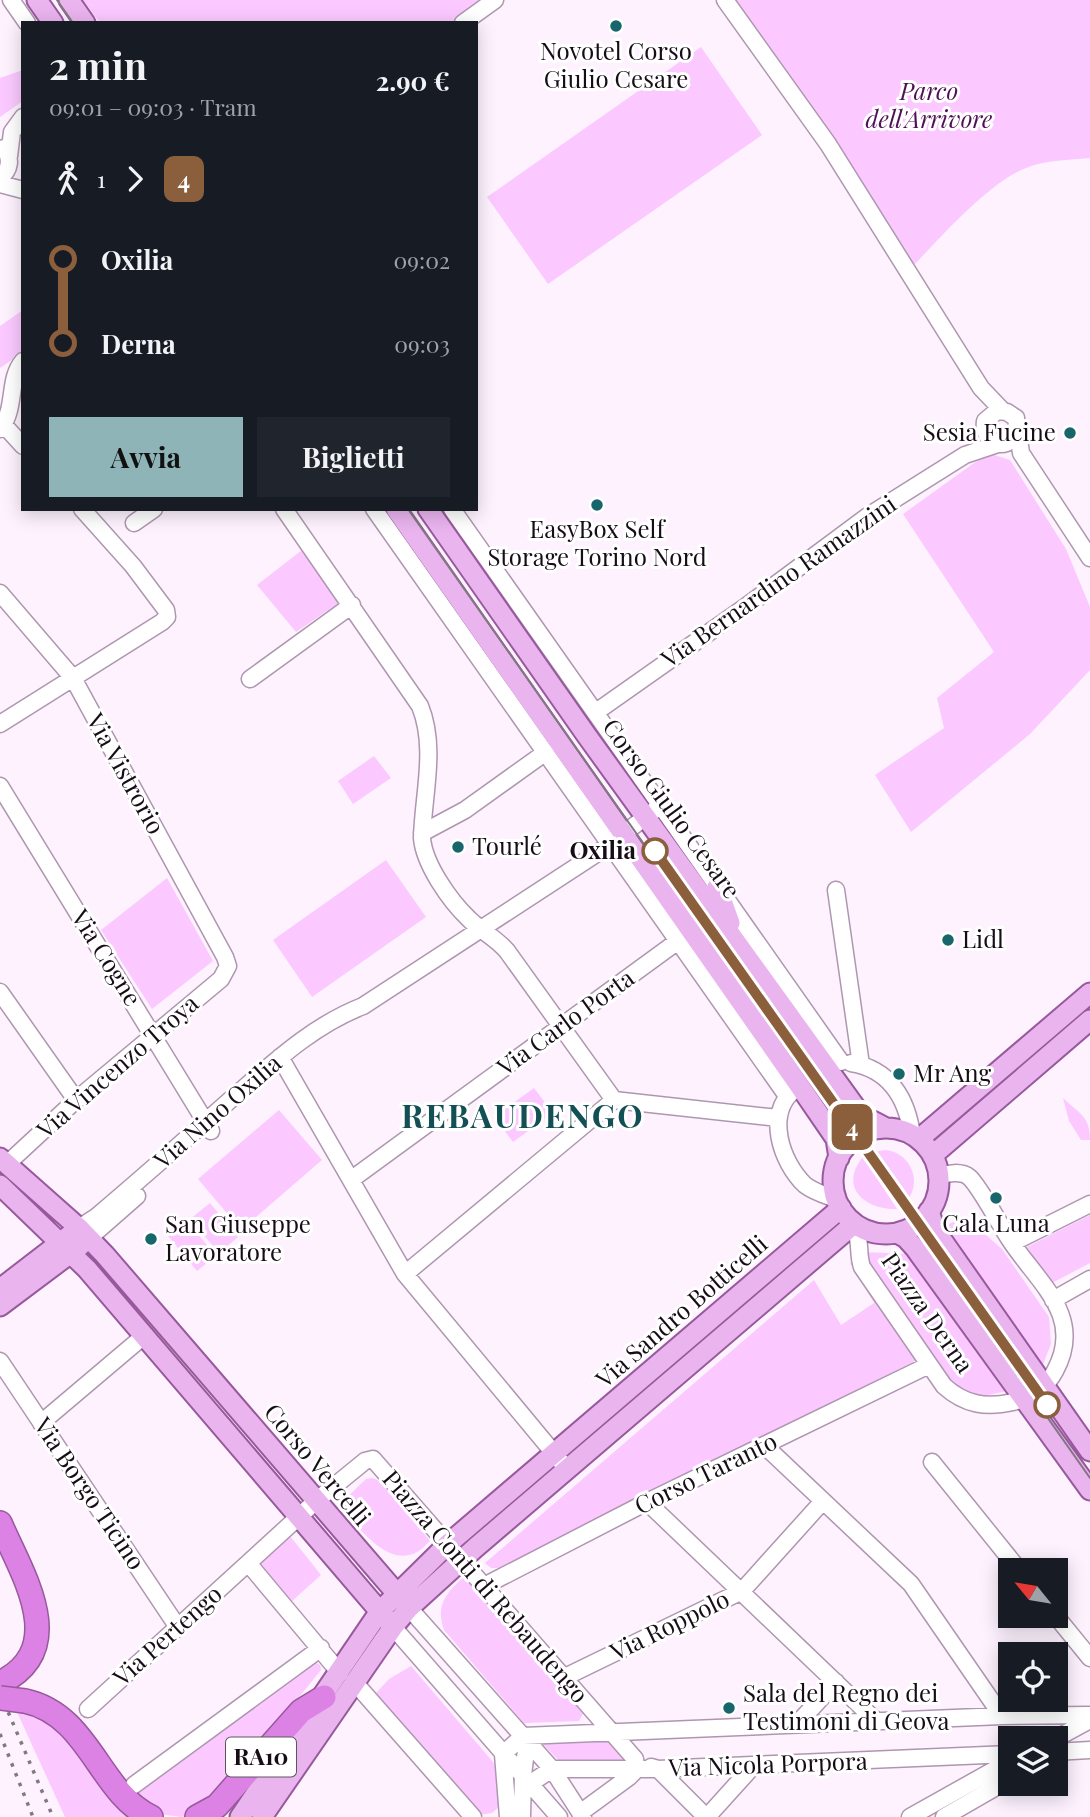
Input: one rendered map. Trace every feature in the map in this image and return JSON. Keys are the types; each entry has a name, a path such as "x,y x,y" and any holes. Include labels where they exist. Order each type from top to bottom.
{"highway":[{"path":"0,1523 37,1614 35,1647 23,1667 7,1679"},
{"name":"RA10","path":"197,1817 217,1806 301,1712 324,1697"},
{"path":"0,1698 38,1704 57,1714 73,1728 128,1800 142,1813 151,1817"}],"main road":[{"path":"37,0 52,21"},
{"path":"69,0 84,21"},
{"path":"397,511 527,695 617,839 793,1090 836,1139 838,1158 833,1180 838,1203"},
{"name":"Corso Giulio Cesare","path":"429,511 587,736 653,811 734,937 809,1042 834,1064 861,1115 884,1128"},
{"path":"717,887 734,937"},
{"path":"933,1155 994,1088 1090,993"},
{"path":"916,1137 994,1088 1090,1020"},
{"path":"838,1158 855,1138 871,1129 884,1128 898,1129 916,1137 933,1155 938,1176 937,1192 929,1211 935,1230 1090,1451"},
{"name":"Corso Vercelli","path":"4,1161 84,1233 403,1601"},
{"name":"Corso Vercelli","path":"0,1185 67,1247 300,1516 393,1628"},
{"name":"Piazza Derna","path":"838,1203 854,1224 876,1234 897,1233 912,1228 929,1211"},
{"name":"Via Sandro Botticelli","path":"403,1601 461,1560 561,1461 838,1203"},
{"path":"36,1217 40,1237 36,1262"},
{"name":"Via Sandro Botticelli","path":"403,1601 449,1544 561,1461 854,1224"},
{"path":"0,1307 84,1233"},
{"path":"897,1233 915,1248 1090,1490"},
{"path":"0,1289 36,1262 67,1247"},
{"path":"262,1817 348,1678 380,1611 403,1601"},
{"path":"240,1817 324,1697 348,1678 393,1628 403,1601"}],"street":[{"path":"11,0 26,21"},
{"path":"466,21 495,0"},
{"path":"725,0 818,129 981,388 1002,410 1016,418 1020,453 1090,558"},
{"path":"0,127 21,116"},
{"path":"0,178 7,171 6,154 11,136 21,118"},
{"path":"6,154 21,176"},
{"path":"0,184 21,189"},
{"path":"21,363 18,367 10,412 2,427 21,444"},
{"path":"981,388 988,438 1020,453"},
{"path":"985,426 992,413 1002,410"},
{"name":"Via Bernardino Ramazzini","path":"965,455 985,426"},
{"path":"1000,444 1009,443 1017,434"},
{"name":"Via Bernardino Ramazzini","path":"596,712 868,516 965,455 1000,444"},
{"path":"0,724 162,622 168,615 133,566 84,511"},
{"path":"134,523 152,511"},
{"path":"285,511 413,693 426,721 429,749 422,833 424,851 430,867 462,912 507,951 614,1100"},
{"path":"375,511 546,752 617,839 678,940 793,1090 778,1118 614,1100 405,1274"},
{"name":"Corso Giulio Cesare","path":"453,511 596,712 653,811 717,887 804,1011 834,1064"},
{"name":"Via Vistrorio","path":"0,593 73,678 225,957 227,970"},
{"path":"250,678 352,605"},
{"path":"527,695 533,734"},
{"path":"422,833 465,810 546,752"},
{"name":"Via Cogne","path":"0,786 155,1035 208,1126"},
{"name":"Via Nino Oxilia","path":"84,1233 96,1217 282,1062 352,1020 363,1006 617,839 653,811"},
{"path":"836,890 861,1065"},
{"name":"Via Carlo Porta","path":"352,1179 678,940"},
{"name":"Via Vincenzo Troya","path":"4,1161 221,979 227,970"},
{"path":"1090,982 1002,1058 994,1088 1018,1090 1090,1029"},
{"path":"0,992 76,1100"},
{"path":"804,1011 809,1042"},
{"path":"282,1062 405,1274 561,1461"},
{"path":"834,1064 861,1065 878,1072 901,1098 916,1137"},
{"name":"Piazza Derna","path":"778,1118 783,1149 800,1178 814,1191 838,1203"},
{"name":"Piazza Derna","path":"854,1224 860,1242 862,1267 929,1365 951,1392 969,1403 989,1406 1023,1400 1044,1387 1060,1360 1065,1340 1065,1323 1053,1300 971,1178 958,1174 938,1176"},
{"path":"1012,1242 1090,1204"},
{"path":"1053,1300 1090,1279"},
{"path":"41,1423 145,1335"},
{"name":"Via Borgo Ticino","path":"0,1361 177,1626"},
{"name":"Corso Taranto","path":"484,1586 647,1502 929,1365"},
{"path":"765,1446 911,1584 1002,1716"},
{"name":"Piazza Conti di Rebaudengo","path":"248,1563 316,1501 365,1461 373,1459 565,1677 636,1765"},
{"path":"932,1462 1009,1558"},
{"name":"Via Roppolo","path":"565,1677 742,1591 823,1501"},
{"path":"647,1502 875,1720"},
{"path":"248,1563 473,1817"},
{"name":"Via Pertengo","path":"88,1709 248,1563"},
{"name":"Corso Vercelli","path":"403,1601 552,1769 581,1815"},
{"name":"Corso Vercelli","path":"393,1628 559,1817"},
{"path":"1066,1628 1090,1658"},
{"path":"134,1785 321,1648"},
{"path":"797,1724 836,1682"},
{"name":"Via Nicola Porpora","path":"525,1739 611,1732 875,1720 1002,1716 1090,1718"},
{"name":"Via Nicola Porpora","path":"1068,1731 1090,1718"},
{"path":"492,1817 508,1810 503,1754 525,1739"},
{"path":"522,1817 527,1779 525,1739"},
{"path":"1068,1751 1090,1750"},
{"name":"Via Nicola Porpora","path":"552,1769 636,1765 657,1769 998,1755"},
{"path":"956,1757 964,1787"},
{"path":"581,1815 636,1765"},
{"path":"657,1769 706,1817 754,1765"},
{"path":"910,1817 932,1812 964,1787 998,1768"},
{"path":"527,1779 552,1769"},
{"path":"943,1817 998,1786"}],"green space":[{"path":"83,0 493,0 463,21 99,21"},
{"name":"Parco dell'Arrivore","path":"725,0 1090,0 1090,158 1041,163 1011,176 979,199 908,271"},
{"path":"701,47 762,135 548,284 487,197"},
{"path":"21,71 21,102 0,117 0,78"},
{"path":"21,311 21,353 0,368 0,326"},
{"path":"988,453 1010,460 1066,549 1090,607 1090,670 1030,734 911,832 875,775 944,728 937,698 994,652 903,514"},
{"path":"302,550 340,602 296,632 257,585"},
{"path":"374,756 391,778 353,804 338,781"},
{"path":"386,860 426,917 312,997 273,940"},
{"path":"167,878 213,961 152,1009 101,930"},
{"path":"534,1088 553,1113 513,1142 494,1117"},
{"path":"1063,1098 1086,1120 1090,1140 1081,1140 1069,1121"},
{"path":"279,1110 322,1160 241,1230 198,1179"},
{"path":"885,1150 901,1156 911,1169 914,1185 907,1201 873,1152"},
{"path":"863,1157 897,1209 875,1206 859,1195 853,1178"},
{"path":"210,1203 238,1237 219,1253 190,1219"},
{"path":"1090,1215 1090,1263 1052,1283 1027,1247"},
{"path":"187,1221 216,1256 197,1271 168,1236"},
{"path":"976,1221 985,1234 1002,1249 1049,1317 1051,1344 1042,1367 1007,1391 980,1397 961,1395 923,1357 499,1568 491,1568 485,1563 814,1280 841,1325 874,1303 850,1263 863,1252 911,1254 953,1222"},
{"path":"366,1479 381,1481 430,1541 419,1551 406,1556 385,1550 375,1544 343,1510 340,1504"},
{"path":"290,1536 321,1575 291,1602 259,1564"},
{"path":"468,1573 585,1710 579,1721 524,1723 444,1630 441,1620 442,1604 450,1591"},
{"path":"315,1662 320,1665 321,1670 213,1803 182,1817 158,1814 129,1796 304,1666"},
{"path":"411,1666 493,1762 498,1773 501,1805 492,1813 479,1815 375,1694 389,1679"},
{"path":"16,1710 55,1721 134,1817 65,1817"},
{"path":"607,1739 625,1760 564,1766 542,1743"}],"tram line":[{"path":"57,0 72,21"},
{"path":"409,511 1090,1478"},
{"name":"4","path":"655,851 1047,1405"}],"railway":[{"path":"0,1693 53,1817"},
{"path":"0,1734 33,1817"}],"place":[{"name":"Novotel Corso Giulio Cesare","path":"616,26"},
{"name":"Sesia Fucine","path":"1070,433"},
{"name":"EasyBox Self Storage Torino Nord","path":"597,505"},
{"name":"Tourlé","path":"458,847"},
{"name":"Oxilia","path":"655,851"},
{"name":"Lidl","path":"948,940"},
{"name":"Mr Ang","path":"899,1074"},
{"name":"Cala Luna","path":"996,1198"},
{"name":"San Giuseppe Lavoratore","path":"151,1239"},
{"name":"Sala del Regno dei Testimoni di Geova","path":"729,1708"}],"district":[{"name":"REBAUDENGO","path":"523,1117"}]}
